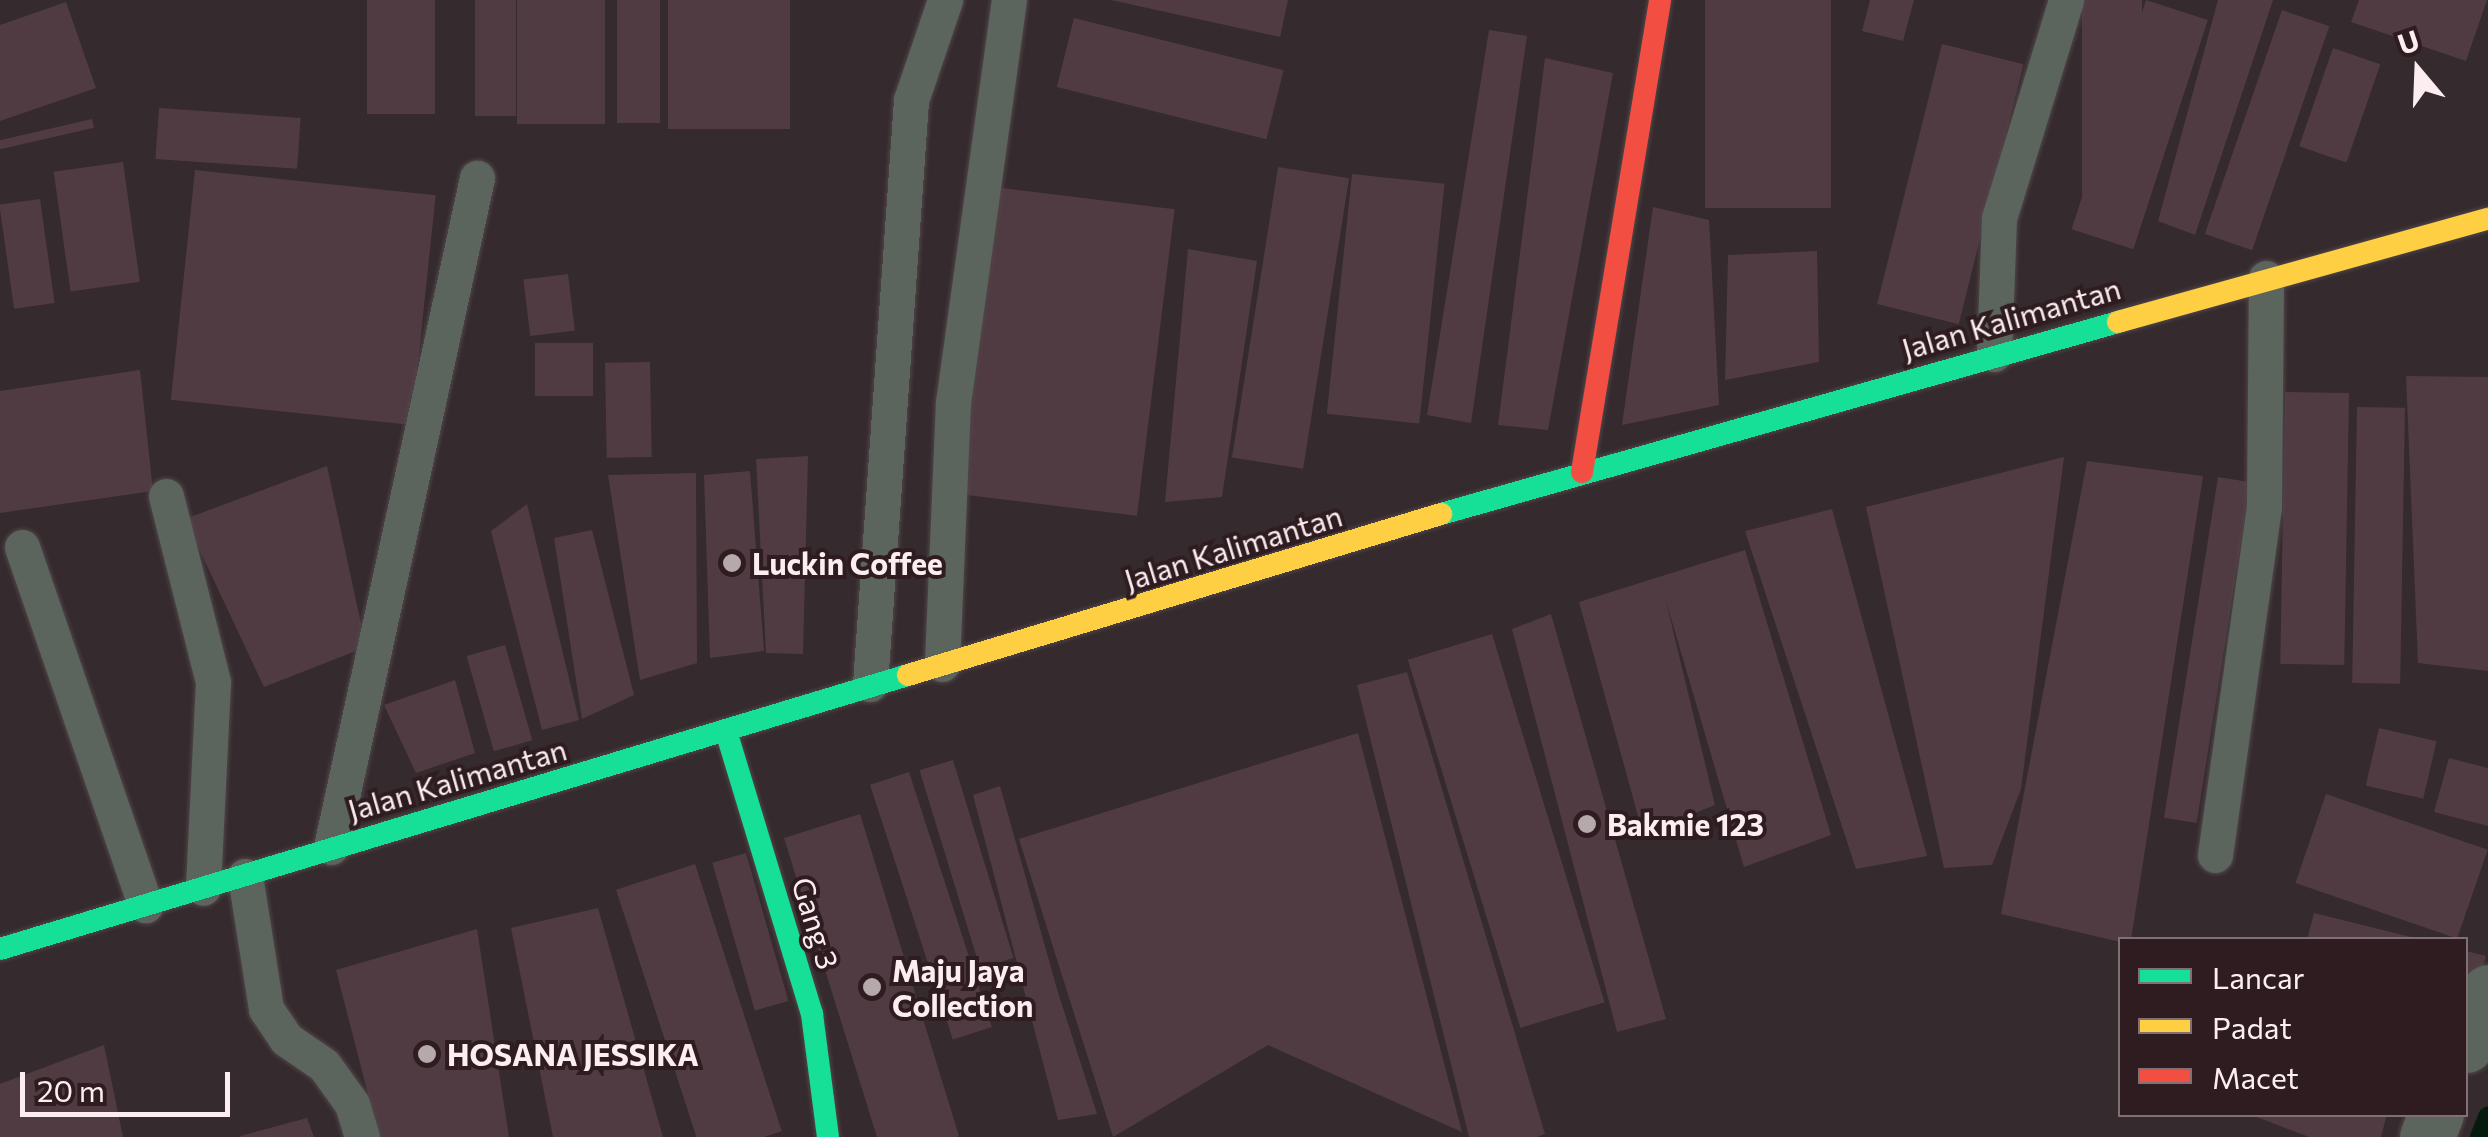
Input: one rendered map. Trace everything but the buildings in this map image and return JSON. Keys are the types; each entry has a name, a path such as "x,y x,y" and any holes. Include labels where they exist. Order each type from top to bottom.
{"main road":[{"path":"1582,472 1660,0"},
{"name":"Jalan Kalimantan","path":"0,949 1582,472 2488,219"},
{"name":"Gang 3","path":"726,731 812,1014 828,1137"}],"street":[{"path":"2468,1040 2488,992"}],"lane":[{"path":"870,684 911,100 945,0"},
{"path":"942,664 952,403 1009,0"},
{"path":"1994,354 1998,218 2066,0"},
{"path":"332,847 477,178"},
{"path":"2216,855 2264,506 2266,278"},
{"path":"166,496 213,682 203,888"},
{"path":"22,547 145,905"},
{"path":"246,876 266,1009 286,1039 324,1065 352,1104 362,1137"}],"waterway":[{"path":"2480,1137 2488,1117"}],"traffic: fast":[{"path":"1441,514 2118,322"},
{"path":"0,949 908,675"},
{"path":"726,731 812,1014 828,1137"}],"traffic: slow":[{"path":"2118,322 2488,219"},
{"path":"908,675 1441,514"}],"traffic: jam":[{"path":"1582,472 1660,0"}],"place":[{"name":"Luckin Coffee","path":"732,563"},
{"name":"Bakmie 123","path":"1587,824"},
{"name":"Maju Jaya Collection","path":"872,987"},
{"name":"HOSANA JESSIKA","path":"427,1054"}]}
